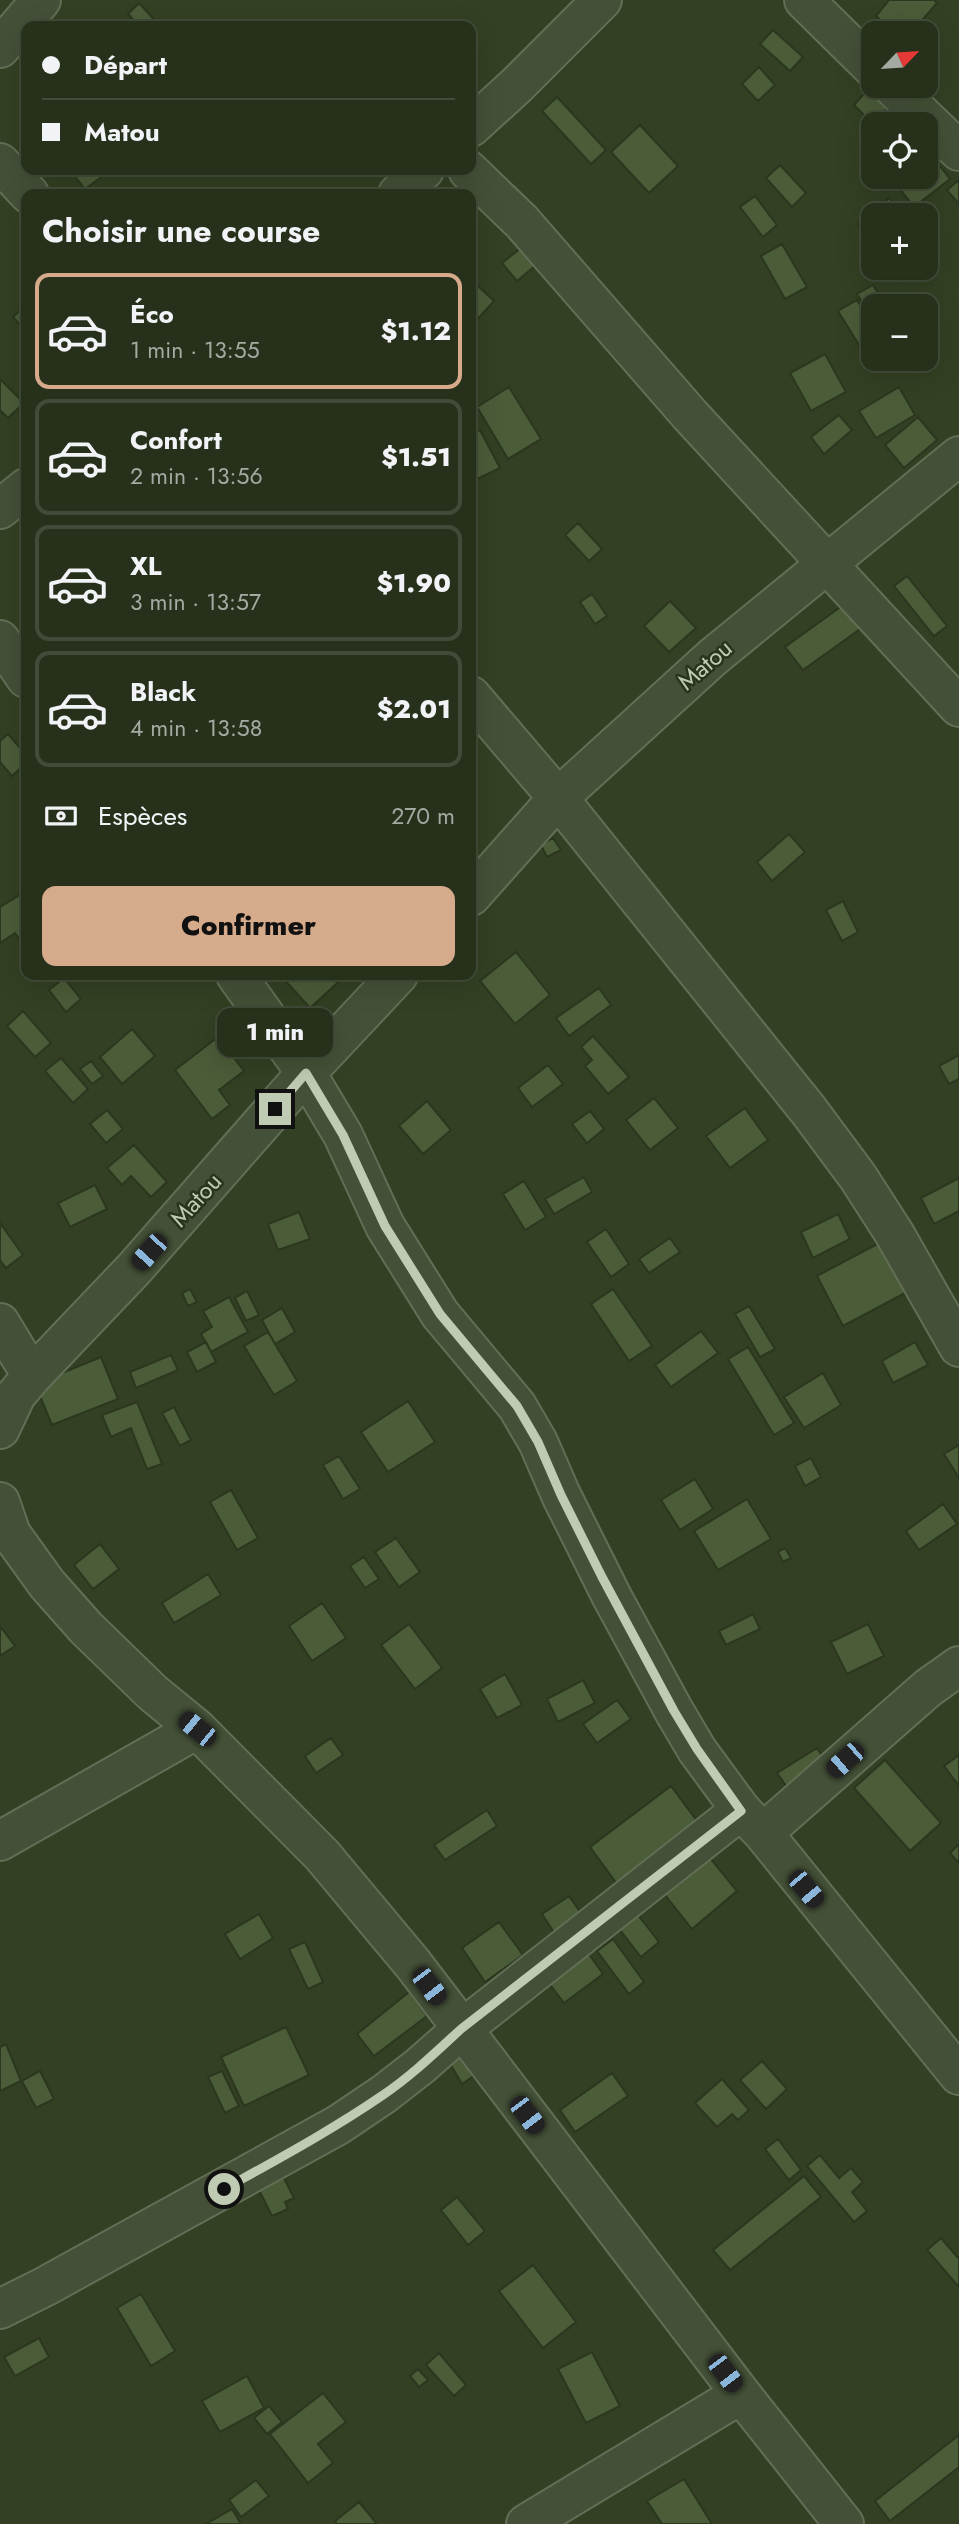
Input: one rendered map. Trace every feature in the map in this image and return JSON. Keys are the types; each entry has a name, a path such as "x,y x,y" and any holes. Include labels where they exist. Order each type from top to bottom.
{"street":[{"path":"23,21 41,0"},
{"path":"476,122 601,0"},
{"path":"804,0 861,56"},
{"path":"0,48 21,23"},
{"path":"904,98 959,151"},
{"path":"0,163 24,189"},
{"path":"403,189 419,175"},
{"path":"473,175 522,222 691,415 959,707"},
{"name":"Matou","path":"476,890 558,798 713,657 959,456"},
{"path":"0,509 21,492"},
{"path":"0,640 21,671"},
{"path":"476,702 558,798 810,1111 858,1177 894,1233 959,1347"},
{"path":"240,980 306,1073 343,1135 385,1226 440,1314 517,1406 538,1442 561,1495 607,1586 697,1749 752,1821 959,2075"},
{"name":"Matou","path":"0,1429 16,1395 32,1376 133,1270 306,1073 393,980"},
{"path":"0,1323 32,1376"},
{"path":"0,1502 11,1534 47,1584 86,1628 153,1693 197,1729 322,1855 413,1964 741,2394 844,2524"},
{"path":"0,2309 338,2124 411,2073 461,2029 752,1821 959,1666"},
{"path":"0,1840 197,1729"},
{"path":"526,2524 741,2394"}],"building":[{"path":"889,0 934,0 937,3 921,21 882,21 876,16"},
{"path":"139,3 155,21 134,21 128,14"},
{"path":"773,30 803,57 790,71 760,44"},
{"path":"759,67 775,85 758,101 742,84"},
{"path":"557,97 606,150 591,164 542,111"},
{"path":"861,97 886,98 892,103 884,112 861,112 854,105"},
{"path":"640,125 678,166 649,193 611,152"},
{"path":"938,164 950,179 938,188"},
{"path":"780,165 806,193 792,207 766,178"},
{"path":"74,175 104,175 85,189"},
{"path":"959,180 959,204 947,190"},
{"path":"900,189 937,189 919,203 911,203"},
{"path":"755,196 777,225 763,237 740,207"},
{"path":"532,239 547,256 517,281 502,263"},
{"path":"782,244 807,287 785,299 761,256"},
{"path":"873,285 879,294 861,294 861,300 857,294"},
{"path":"478,286 494,301 476,321"},
{"path":"857,300 861,306 861,348 838,311"},
{"path":"21,310 21,326 13,317"},
{"path":"825,354 846,392 811,411 790,373"},
{"path":"0,379 21,400 21,406 8,418 0,410"},
{"path":"509,387 541,439 508,459 477,407"},
{"path":"899,387 915,415 876,438 859,411"},
{"path":"839,415 852,430 824,454 811,437"},
{"path":"918,417 937,440 904,468 885,445"},
{"path":"480,430 500,468 476,480 476,432"},
{"path":"578,523 602,549 589,561 565,535"},
{"path":"907,576 947,626 934,636 894,586"},
{"path":"592,594 607,616 595,624 580,602"},
{"path":"670,601 696,628 669,652 644,626"},
{"path":"846,603 863,627 803,670 785,647"},
{"path":"8,734 21,749 21,768 12,776 0,762 0,741"},
{"path":"789,834 805,852 772,881 757,862"},
{"path":"553,838 561,850 547,857 541,845"},
{"path":"21,894 20,940 15,933 0,943 0,907"},
{"path":"843,901 858,932 842,941 826,910"},
{"path":"516,952 550,995 515,1024 480,981"},
{"path":"62,980 66,980 81,999 66,1012 49,990"},
{"path":"285,980 341,980 310,1008"},
{"path":"599,988 611,1005 569,1036 556,1018"},
{"path":"23,1011 51,1043 35,1057 7,1026"},
{"path":"132,1029 155,1056 122,1084 100,1057"},
{"path":"593,1036 629,1077 608,1094 585,1066 592,1060 581,1047"},
{"path":"218,1037 244,1071 219,1090 230,1105 212,1119 175,1070"},
{"path":"959,1055 959,1079 949,1084 939,1066"},
{"path":"61,1058 88,1089 73,1103 45,1071"},
{"path":"91,1061 103,1076 92,1084 80,1069"},
{"path":"548,1065 563,1084 532,1107 518,1088"},
{"path":"654,1098 678,1128 650,1150 626,1120"},
{"path":"427,1101 451,1130 423,1154 399,1126"},
{"path":"745,1108 768,1140 730,1168 706,1136"},
{"path":"107,1110 123,1129 106,1143 90,1124"},
{"path":"590,1111 604,1129 587,1143 572,1124"},
{"path":"134,1145 167,1182 151,1197 131,1176 122,1185 107,1168"},
{"path":"584,1177 592,1192 554,1214 545,1199"},
{"path":"959,1178 959,1211 934,1224 921,1198"},
{"path":"524,1181 546,1217 525,1230 503,1194"},
{"path":"95,1185 107,1209 70,1227 58,1203"},
{"path":"299,1212 310,1239 278,1250 268,1224"},
{"path":"838,1214 850,1239 813,1258 801,1232"},
{"path":"0,1223 23,1255 6,1268 0,1260"},
{"path":"606,1229 629,1264 611,1277 587,1242"},
{"path":"670,1238 680,1252 649,1273 639,1259"},
{"path":"881,1242 907,1292 843,1326 817,1276"},
{"path":"190,1289 197,1302 188,1306 182,1293"},
{"path":"613,1289 652,1346 629,1361 591,1304"},
{"path":"247,1291 259,1315 246,1321 235,1298"},
{"path":"229,1297 248,1332 211,1352 201,1334 212,1327 203,1311"},
{"path":"749,1306 775,1349 760,1357 735,1314"},
{"path":"282,1308 295,1332 275,1344 262,1320"},
{"path":"701,1331 718,1353 671,1387 655,1365"},
{"path":"268,1332 297,1381 274,1395 244,1346"},
{"path":"206,1342 216,1362 197,1372 187,1352"},
{"path":"915,1342 928,1365 893,1383 882,1361"},
{"path":"748,1347 794,1423 774,1435 728,1359"},
{"path":"171,1355 178,1370 136,1388 130,1372"},
{"path":"101,1357 118,1399 52,1425 35,1384"},
{"path":"823,1373 841,1405 804,1428 784,1397"},
{"path":"408,1401 435,1442 388,1472 361,1432"},
{"path":"137,1402 162,1464 147,1469 131,1428 111,1437 102,1415"},
{"path":"174,1407 191,1440 180,1446 162,1413"},
{"path":"959,1445 959,1478 944,1454"},
{"path":"339,1456 360,1489 343,1499 323,1465"},
{"path":"811,1458 821,1477 805,1486 795,1466"},
{"path":"695,1479 713,1509 680,1530 661,1500"},
{"path":"231,1490 258,1538 237,1550 210,1502"},
{"path":"747,1499 771,1539 718,1570 694,1531"},
{"path":"943,1504 957,1524 919,1550 906,1531"},
{"path":"396,1538 420,1572 399,1587 375,1552"},
{"path":"100,1544 119,1569 93,1589 74,1565"},
{"path":"785,1548 791,1558 783,1562 778,1552"},
{"path":"364,1557 379,1579 365,1588 350,1566"},
{"path":"208,1574 221,1595 174,1623 162,1603"},
{"path":"322,1603 346,1638 312,1661 289,1626"},
{"path":"753,1614 760,1629 726,1645 719,1631"},
{"path":"409,1624 442,1668 415,1689 381,1645"},
{"path":"868,1624 884,1656 847,1674 831,1642"},
{"path":"0,1626 15,1646 0,1656"},
{"path":"505,1674 522,1705 497,1718 480,1689"},
{"path":"583,1680 595,1703 558,1722 547,1699"},
{"path":"617,1700 631,1719 597,1743 583,1724"},
{"path":"331,1738 343,1755 316,1773 305,1756"},
{"path":"817,1748 828,1765 789,1790 777,1773"},
{"path":"959,1755 959,1786 944,1766"},
{"path":"885,1760 941,1823 910,1851 854,1788"},
{"path":"671,1786 703,1829 620,1888 590,1847"},
{"path":"487,1810 497,1826 445,1860 434,1845"},
{"path":"959,1844 959,1863 950,1853"},
{"path":"706,1853 737,1891 692,1929 661,1890"},
{"path":"569,1896 583,1916 555,1934 542,1914"},
{"path":"634,1910 659,1942 641,1957 620,1930"},
{"path":"259,1914 273,1938 240,1959 225,1934"},
{"path":"499,1922 523,1955 485,1982 462,1948"},
{"path":"613,1939 644,1982 629,1994 597,1951"},
{"path":"305,1942 323,1982 308,1989 289,1949"},
{"path":"588,1953 603,1974 564,2003 548,1982"},
{"path":"409,1992 427,2016 374,2056 357,2034"},
{"path":"286,2027 309,2075 244,2106 221,2057"},
{"path":"6,2044 21,2081 0,2091 0,2047"},
{"path":"462,2046 478,2073 462,2084 446,2057"},
{"path":"762,2061 787,2089 766,2109 740,2080"},
{"path":"40,2071 54,2099 36,2108 22,2081"},
{"path":"222,2071 239,2106 225,2113 208,2077"},
{"path":"612,2073 628,2096 575,2132 560,2110"},
{"path":"722,2079 749,2110 738,2120 732,2114 717,2127 695,2103"},
{"path":"778,2139 801,2170 789,2180 765,2149"},
{"path":"820,2155 839,2178 851,2168 863,2182 852,2192 867,2211 854,2222 807,2166"},
{"path":"283,2176 294,2198 285,2202 288,2209 272,2216 258,2188"},
{"path":"804,2176 821,2197 730,2270 713,2250"},
{"path":"457,2197 485,2231 468,2245 441,2210"},
{"path":"941,2238 959,2259 959,2287 927,2250"},
{"path":"533,2265 576,2322 543,2348 499,2291"},
{"path":"141,2294 175,2351 151,2366 117,2308"},
{"path":"39,2338 49,2357 15,2376 4,2357"},
{"path":"592,2352 620,2406 586,2423 558,2369"},
{"path":"439,2353 466,2385 454,2396 426,2365"},
{"path":"418,2369 428,2380 419,2387 410,2376"},
{"path":"247,2376 264,2408 220,2432 202,2401"},
{"path":"323,2393 346,2422 318,2444 333,2463 308,2483 270,2434"},
{"path":"269,2406 282,2422 267,2434 254,2418"},
{"path":"959,2435 959,2467 890,2521 875,2501"},
{"path":"684,2479 712,2524 662,2524 647,2501"},
{"path":"256,2480 269,2496 241,2517 229,2500"},
{"path":"359,2502 377,2524 337,2524 335,2521"},
{"path":"232,2509 241,2524 206,2524"}],"route":[{"path":"224,2189 338,2124 384,2094 461,2029 741,1811 674,1711 612,1597 538,1442 517,1406 440,1314 385,1226 343,1135 306,1073 275,1109"}]}
